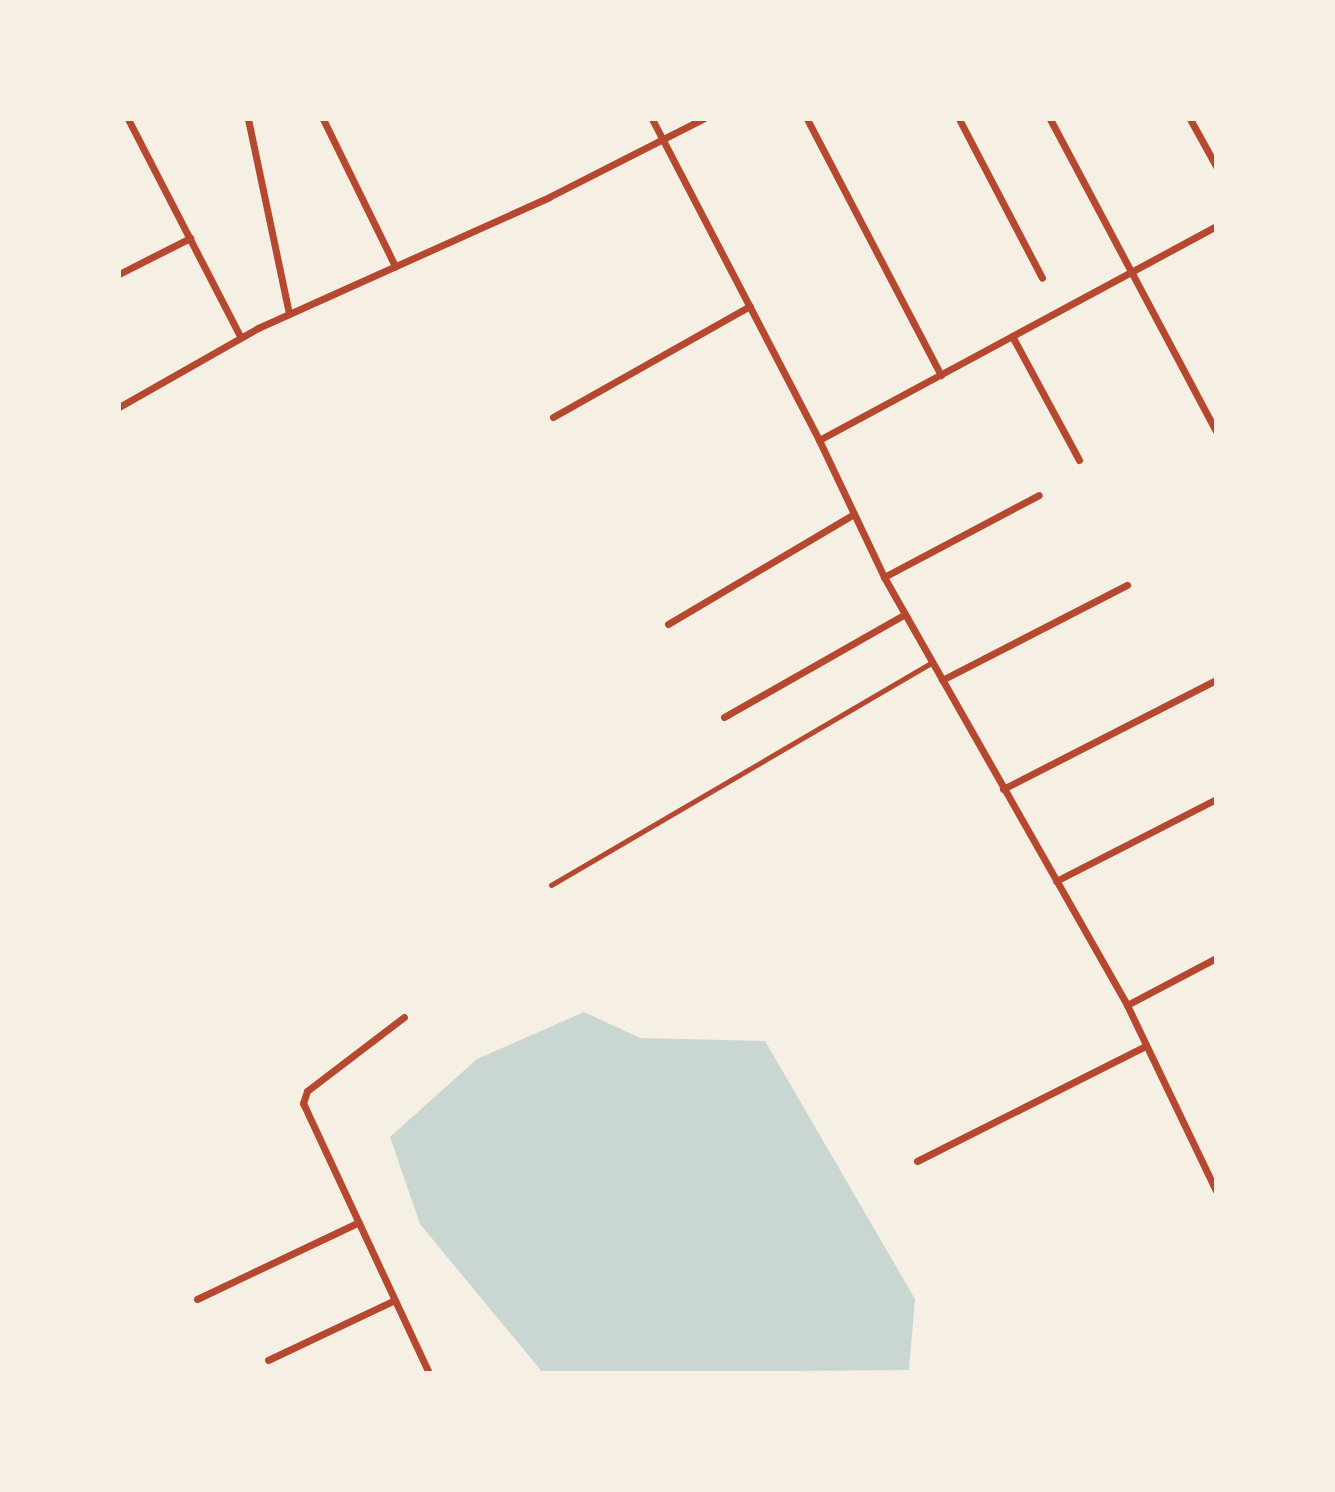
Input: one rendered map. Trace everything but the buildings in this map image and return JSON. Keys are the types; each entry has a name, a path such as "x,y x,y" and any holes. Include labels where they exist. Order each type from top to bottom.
{"street":[{"path":"128,119 241,338"},
{"path":"248,119 289,314"},
{"path":"323,119 395,266"},
{"path":"652,119 819,440 884,578 1127,1005 1216,1191"},
{"path":"119,407 289,314 665,140 703,119"},
{"path":"807,119 941,375"},
{"path":"959,119 1042,278"},
{"path":"1050,119 1216,430"},
{"path":"1191,119 1216,166"},
{"path":"819,440 1216,226"},
{"path":"119,274 190,238"},
{"path":"553,417 750,306"},
{"path":"1012,336 1079,460"},
{"path":"884,578 1039,495"},
{"path":"668,624 854,514"},
{"path":"942,680 1126,585"},
{"path":"724,717 905,614"},
{"path":"1003,789 1216,680"},
{"path":"1056,881 1216,799"},
{"path":"1127,1005 1216,958"},
{"path":"404,1017 307,1091 303,1103 429,1373"},
{"path":"917,1161 1146,1046"},
{"path":"197,1299 359,1222"},
{"path":"268,1360 394,1300"}],"lane":[{"path":"551,885 932,662"}],"shaded area":[{"path":"584,1012 640,1038 765,1041 915,1299 909,1370 543,1373 420,1224 390,1137 477,1059"}]}
